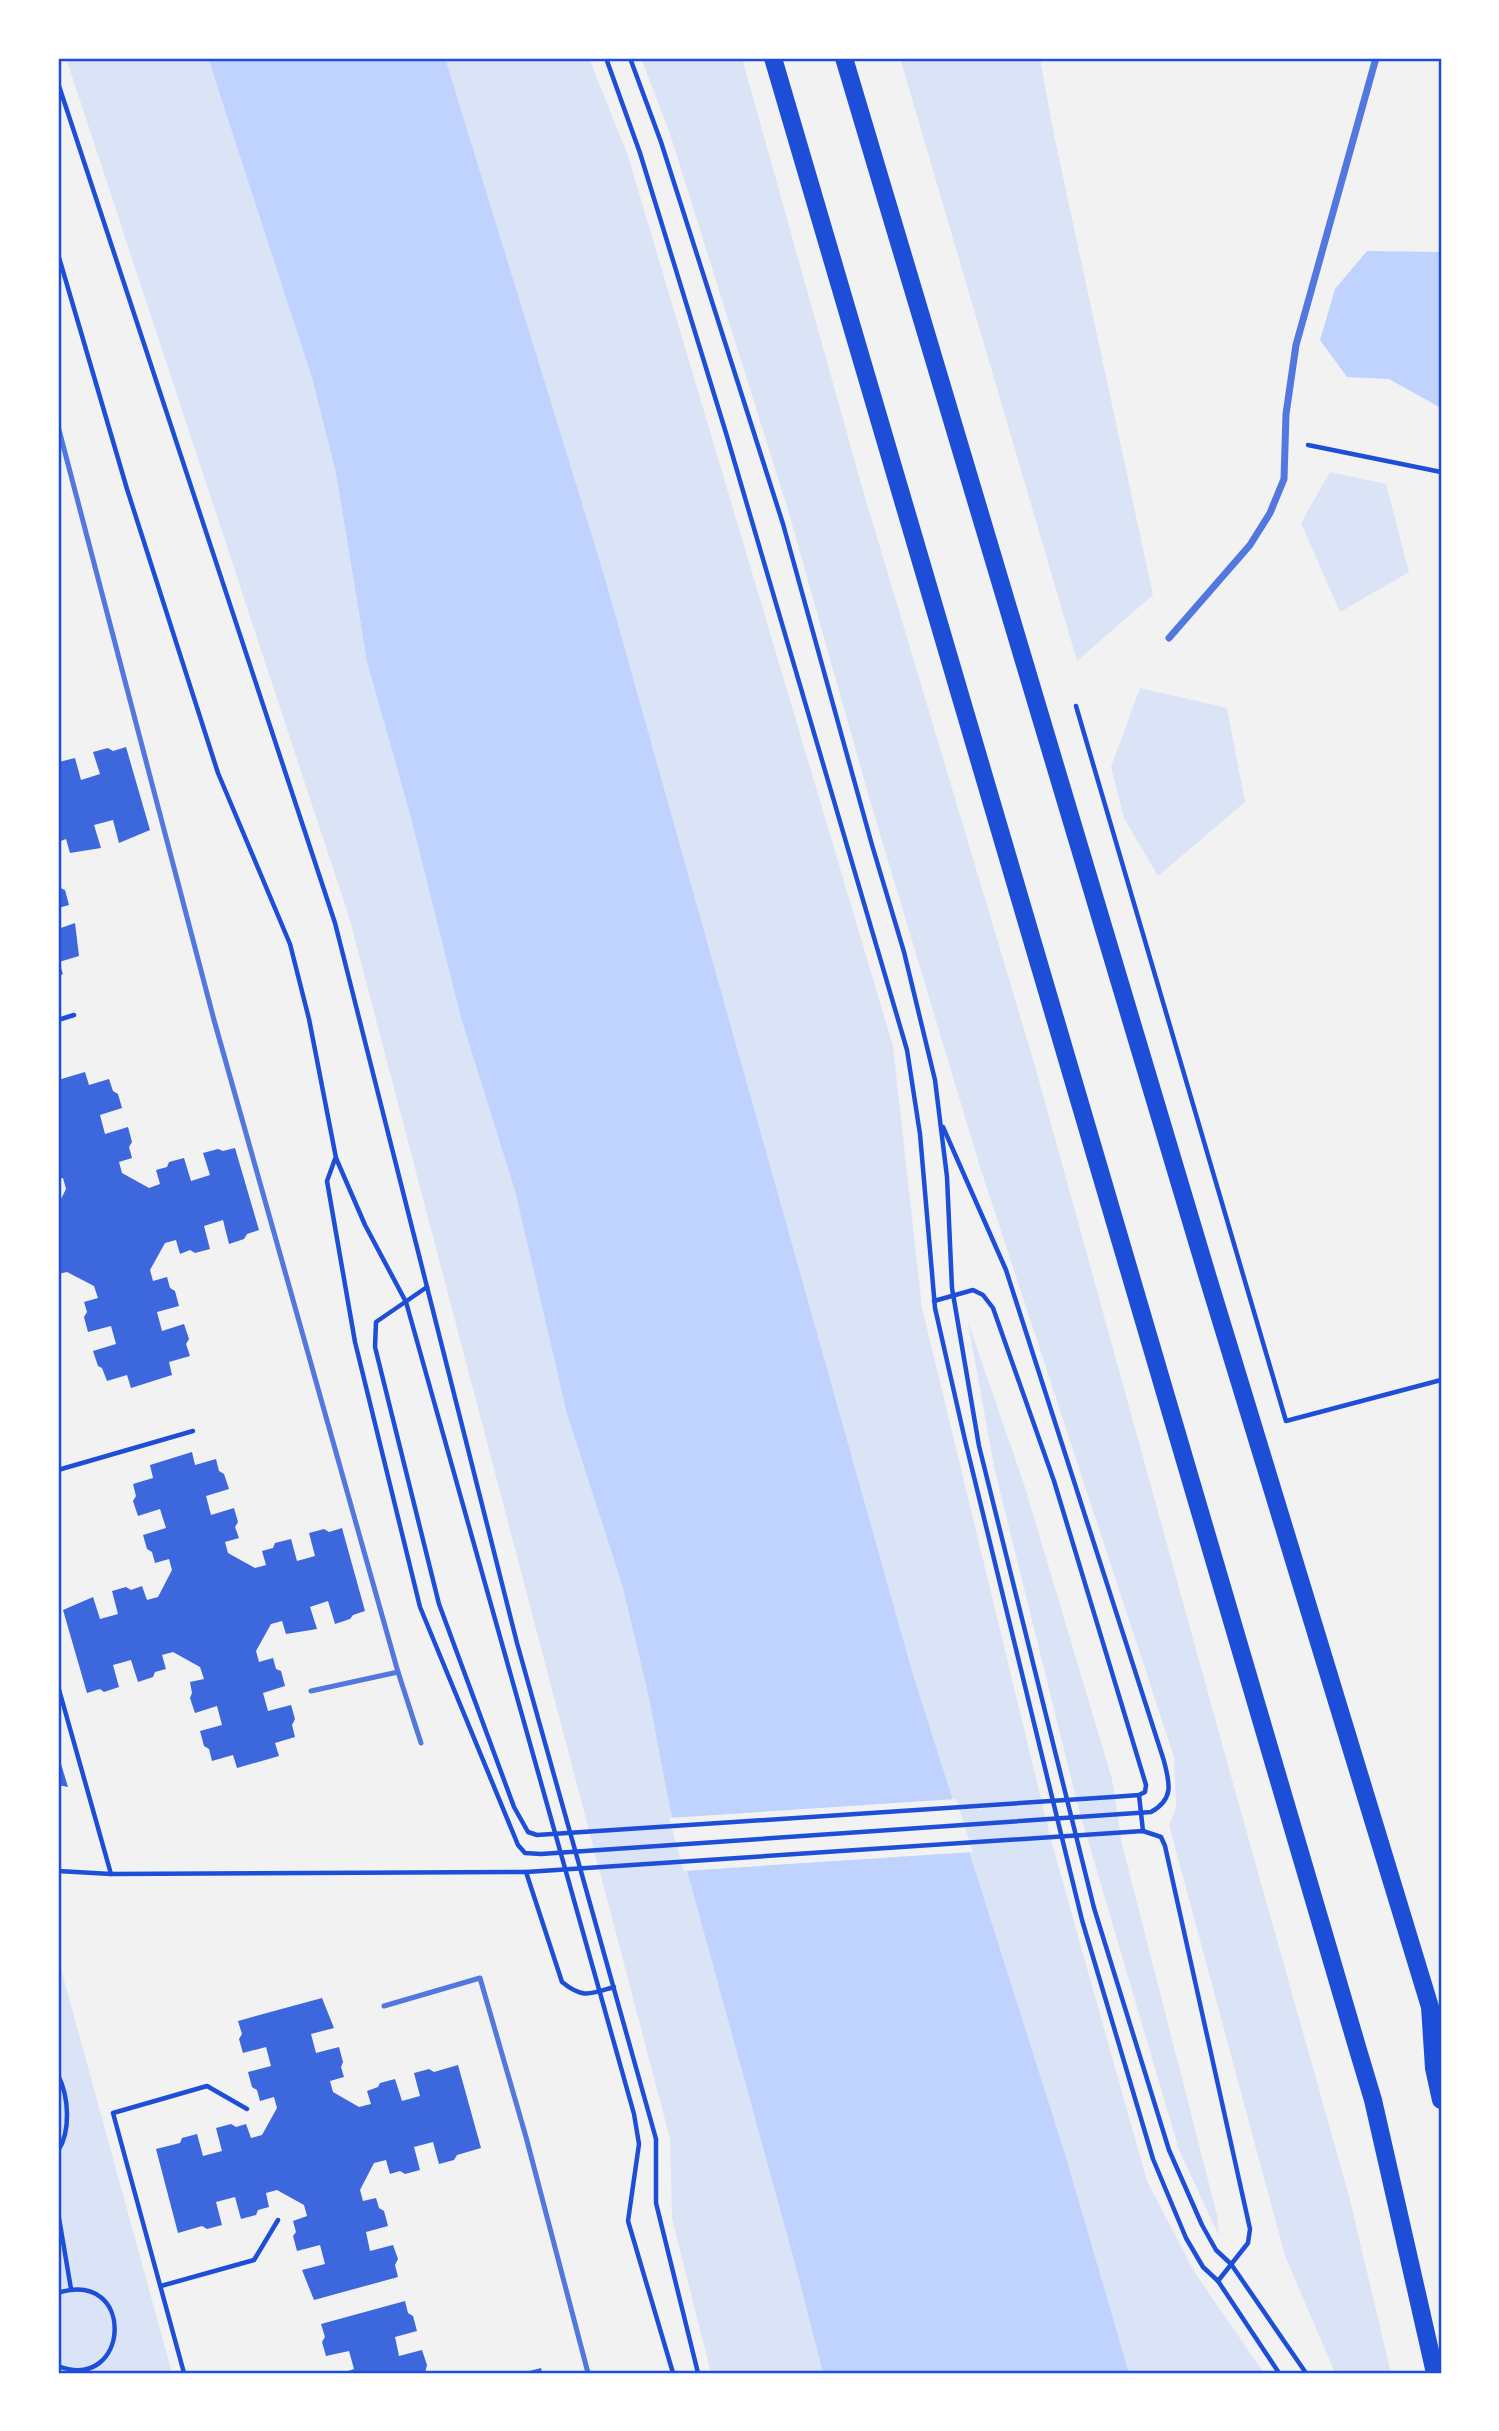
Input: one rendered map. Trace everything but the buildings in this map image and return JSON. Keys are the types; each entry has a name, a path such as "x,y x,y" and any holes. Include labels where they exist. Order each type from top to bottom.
{"main road":[{"path":"774,58 1362,2061 1435,2373"},
{"path":"844,58 1044,723 1252,1431 1436,2012 1434,2068 1441,2100"}],"street":[{"path":"1170,638 1250,545 1270,513 1284,479 1286,414 1296,345 1376,58"}],"lane":[{"path":"58,426 214,1020 398,1672 421,1743"},
{"path":"311,1691 398,1672"},
{"path":"384,2006 480,1978 526,2137 588,2373"}],"path":[{"path":"606,58 640,153 713,393 907,1050 920,1134 934,1301 965,1440 1082,1920 1153,2159 1186,2238 1203,2267 1217,2281 1279,2373"},
{"path":"630,58 661,142 783,524 904,952 935,1080 947,1177 954,1296 979,1446 1094,1908 1169,2150 1202,2225 1216,2250 1231,2264 1306,2373"},
{"path":"58,83 335,923 514,1629 656,2139 656,2203 698,2373"},
{"path":"58,254 124,476 218,773 290,944 309,1018 336,1158 365,1226 405,1302 634,2114 639,2144 628,2221 673,2373"},
{"path":"1285,441 1441,472"},
{"path":"1076,706 1286,1422 1441,1380"},
{"path":"58,1020 74,1015"},
{"path":"336,1158 327,1181 355,1342 420,1607 517,1845 525,1853 1152,1812 1162,1806 1168,1797 1169,1786 1164,1761 1006,1270 941,1123"},
{"path":"427,1287 376,1322 375,1347 439,1604 514,1807 528,1832 537,1835 1112,1797 1145,1792 1146,1785 1054,1481 993,1308 983,1295 973,1290 934,1301"},
{"path":"58,1470 193,1431"},
{"path":"58,1686 110,1874"},
{"path":"1139,1795 1143,1831"},
{"path":"58,1871 110,1874 526,1872 1143,1831 1161,1837 1250,2229 1248,2243 1217,2281"},
{"path":"526,1872 562,1982 586,1996 614,1987"},
{"path":"58,2076 66,2103 62,2145 58,2151"},
{"path":"184,2373 113,2113 207,2086 247,2109"},
{"path":"58,2212 71,2289"},
{"path":"160,2286 254,2260 278,2220"},
{"path":"58,2293 84,2289 96,2294 106,2302 116,2325 116,2338 103,2360 80,2372 58,2366"}],"shaded area":[{"path":"66,58 208,58 312,378 336,473 367,662 411,818 461,1018 515,1191 567,1414 623,1588 649,1698 670,1809 823,2373 711,2373 672,2218 670,2139 349,917"},
{"path":"444,58 589,58 628,156 893,1046 922,1308 1051,1840 1147,2181 1195,2273 1264,2373 1129,2373 1066,2157 912,1671 605,578"},
{"path":"641,58 742,58 862,487 1035,1066 1349,2196 1391,2373 1335,2373 1285,2256 1169,1825 1176,1808 1174,1757 980,1167 871,804 788,510 669,131"},
{"path":"900,58 1040,58 1054,135 1153,595 1077,661"},
{"path":"1330,472 1386,484 1409,572 1340,612 1301,523"},
{"path":"1140,688 1227,708 1245,802 1158,876 1124,818 1111,767"},
{"path":"968,1322 1024,1484 1112,1779 1122,1844 1217,2215 1219,2236 1179,2150 1079,1810 994,1467"},
{"path":"58,1969 61,1969 172,2373 58,2373"}],"water":[{"path":"208,58 445,58 605,578 912,1671 1066,2157 1129,2373 823,2373 670,1809 649,1698 623,1588 567,1414 515,1191 461,1018 411,818 367,662 336,473 312,378"},
{"path":"1367,251 1441,252 1441,408 1389,379 1347,377 1320,340 1335,289"}],"pier":[{"path":"956,1799 973,1852 684,1871 669,1818"}]}
